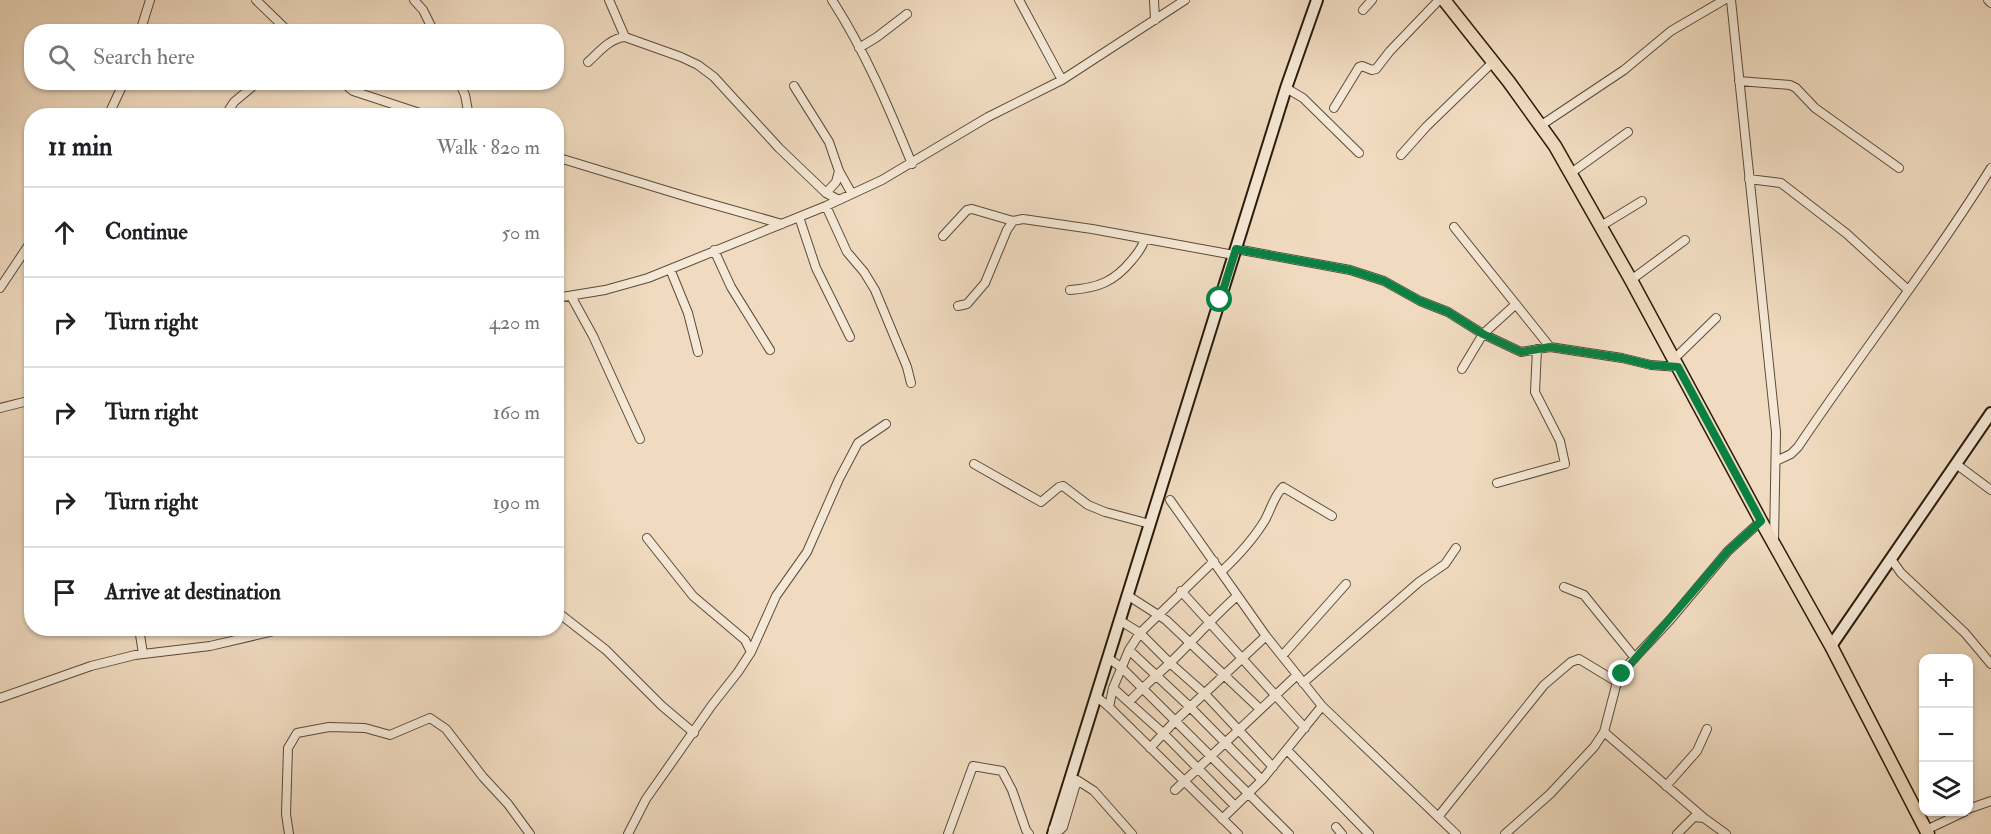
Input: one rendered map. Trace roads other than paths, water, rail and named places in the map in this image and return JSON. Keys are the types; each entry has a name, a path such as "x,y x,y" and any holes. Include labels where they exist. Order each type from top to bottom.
{"main road":[{"path":"1444,0 1555,146 1571,173 1632,280 1831,646 1927,832"}],"street":[{"path":"142,24 150,0"},
{"path":"256,0 280,24"},
{"path":"414,0 423,10 430,24"},
{"path":"609,0 625,37"},
{"path":"832,0 859,48 912,164"},
{"path":"1019,0 1062,80"},
{"path":"1154,0 1155,20"},
{"path":"564,297 648,278 852,194 912,164 988,117 1062,80 1185,0"},
{"path":"1053,832 1286,88 1317,0"},
{"path":"1363,10 1372,0"},
{"path":"1334,108 1359,67 1376,69 1439,0"},
{"path":"1540,126 1624,70 1671,31 1722,0"},
{"path":"1731,0 1776,432 1774,543"},
{"path":"859,48 907,14"},
{"path":"588,62 610,43 625,37 698,65 714,77 779,148 826,193 839,200"},
{"path":"1401,155 1473,79 1493,62"},
{"path":"1739,81 1790,85 1796,88 1815,108 1899,168"},
{"path":"794,86 830,142 839,171 852,194"},
{"path":"1286,88 1311,106 1359,153"},
{"path":"112,108 120,90"},
{"path":"230,108 248,90"},
{"path":"352,90 405,108"},
{"path":"463,90 467,108"},
{"path":"1571,173 1628,132"},
{"path":"564,159 782,224"},
{"path":"1776,460 1791,454 1798,447 1959,219 1991,168"},
{"path":"826,193 836,182 839,171"},
{"path":"1749,179 1781,183 1847,234 1908,290"},
{"path":"1601,226 1642,201"},
{"path":"826,206 848,252 875,290 907,367 911,383"},
{"path":"943,236 968,210 972,209 1013,221 1023,219 1092,229 1144,240 1350,270 1384,281 1420,301 1448,312 1483,334 1521,352 1550,347 1622,358 1651,365 1676,363 1716,318"},
{"path":"799,217 816,268 850,337"},
{"path":"958,306 968,304 985,283 1013,221"},
{"path":"1454,227 1550,347"},
{"path":"1070,290 1089,289 1117,276 1138,252 1144,240"},
{"path":"1632,280 1685,240"},
{"path":"714,250 731,287 770,350"},
{"path":"0,288 24,252"},
{"path":"670,269 688,313 698,352"},
{"path":"571,296 593,336 640,439"},
{"path":"1462,369 1483,334 1516,304"},
{"path":"1497,483 1565,464 1560,441 1535,392 1537,349"},
{"path":"0,408 24,402"},
{"path":"1831,646 1991,413"},
{"path":"628,834 646,799 751,652 776,596 807,552 839,479 858,443 886,424"},
{"path":"974,464 1041,502 1063,486 1088,505 1105,513 1150,524"},
{"path":"1956,464 1991,490"},
{"path":"1221,572 1236,558 1264,521 1278,492 1283,487 1332,516"},
{"path":"1170,500 1266,636 1322,706 1456,834"},
{"path":"1504,834 1550,794 1594,747 1604,732 1617,682 1728,551 1761,521"},
{"path":"647,538 693,596 745,640 751,652"},
{"path":"1304,683 1419,582 1445,564 1456,548"},
{"path":"1891,560 1900,573 1965,633 1991,664"},
{"path":"1108,706 1129,650 1140,633 1214,561"},
{"path":"1282,656 1346,584"},
{"path":"1564,587 1584,595 1635,658"},
{"path":"1181,591 1305,728"},
{"path":"1127,596 1159,615 1260,709"},
{"path":"1129,702 1170,663 1209,620 1237,596"},
{"path":"564,617 606,650 662,706 694,733"},
{"path":"1119,620 1140,633 1204,694 1273,766"},
{"path":"140,636 143,654"},
{"path":"0,698 91,666 143,654 210,646 253,636"},
{"path":"1150,748 1175,721 1266,636"},
{"path":"1129,650 1191,708 1262,780"},
{"path":"1108,658 1122,668 1289,834"},
{"path":"1438,817 1544,685 1571,662 1579,659 1617,682"},
{"path":"1175,790 1297,675"},
{"path":"1113,688 1164,734 1235,806"},
{"path":"1096,697 1108,706 1238,834"},
{"path":"1222,819 1262,780 1322,706"},
{"path":"289,834 286,814 288,748 297,733 329,727 365,728 390,735 430,718 446,729 530,834"},
{"path":"1666,786 1697,751 1707,729"},
{"path":"1604,732 1704,818 1726,834"},
{"path":"1287,750 1369,834"},
{"path":"948,834 973,766 1002,771 1029,834"},
{"path":"1053,832 1063,827 1077,780 1094,791 1132,834"},
{"path":"1973,807 1991,801"},
{"path":"1927,832 1957,816"},
{"path":"1677,834 1694,817 1704,818"},
{"path":"1336,827 1342,834"}]}
